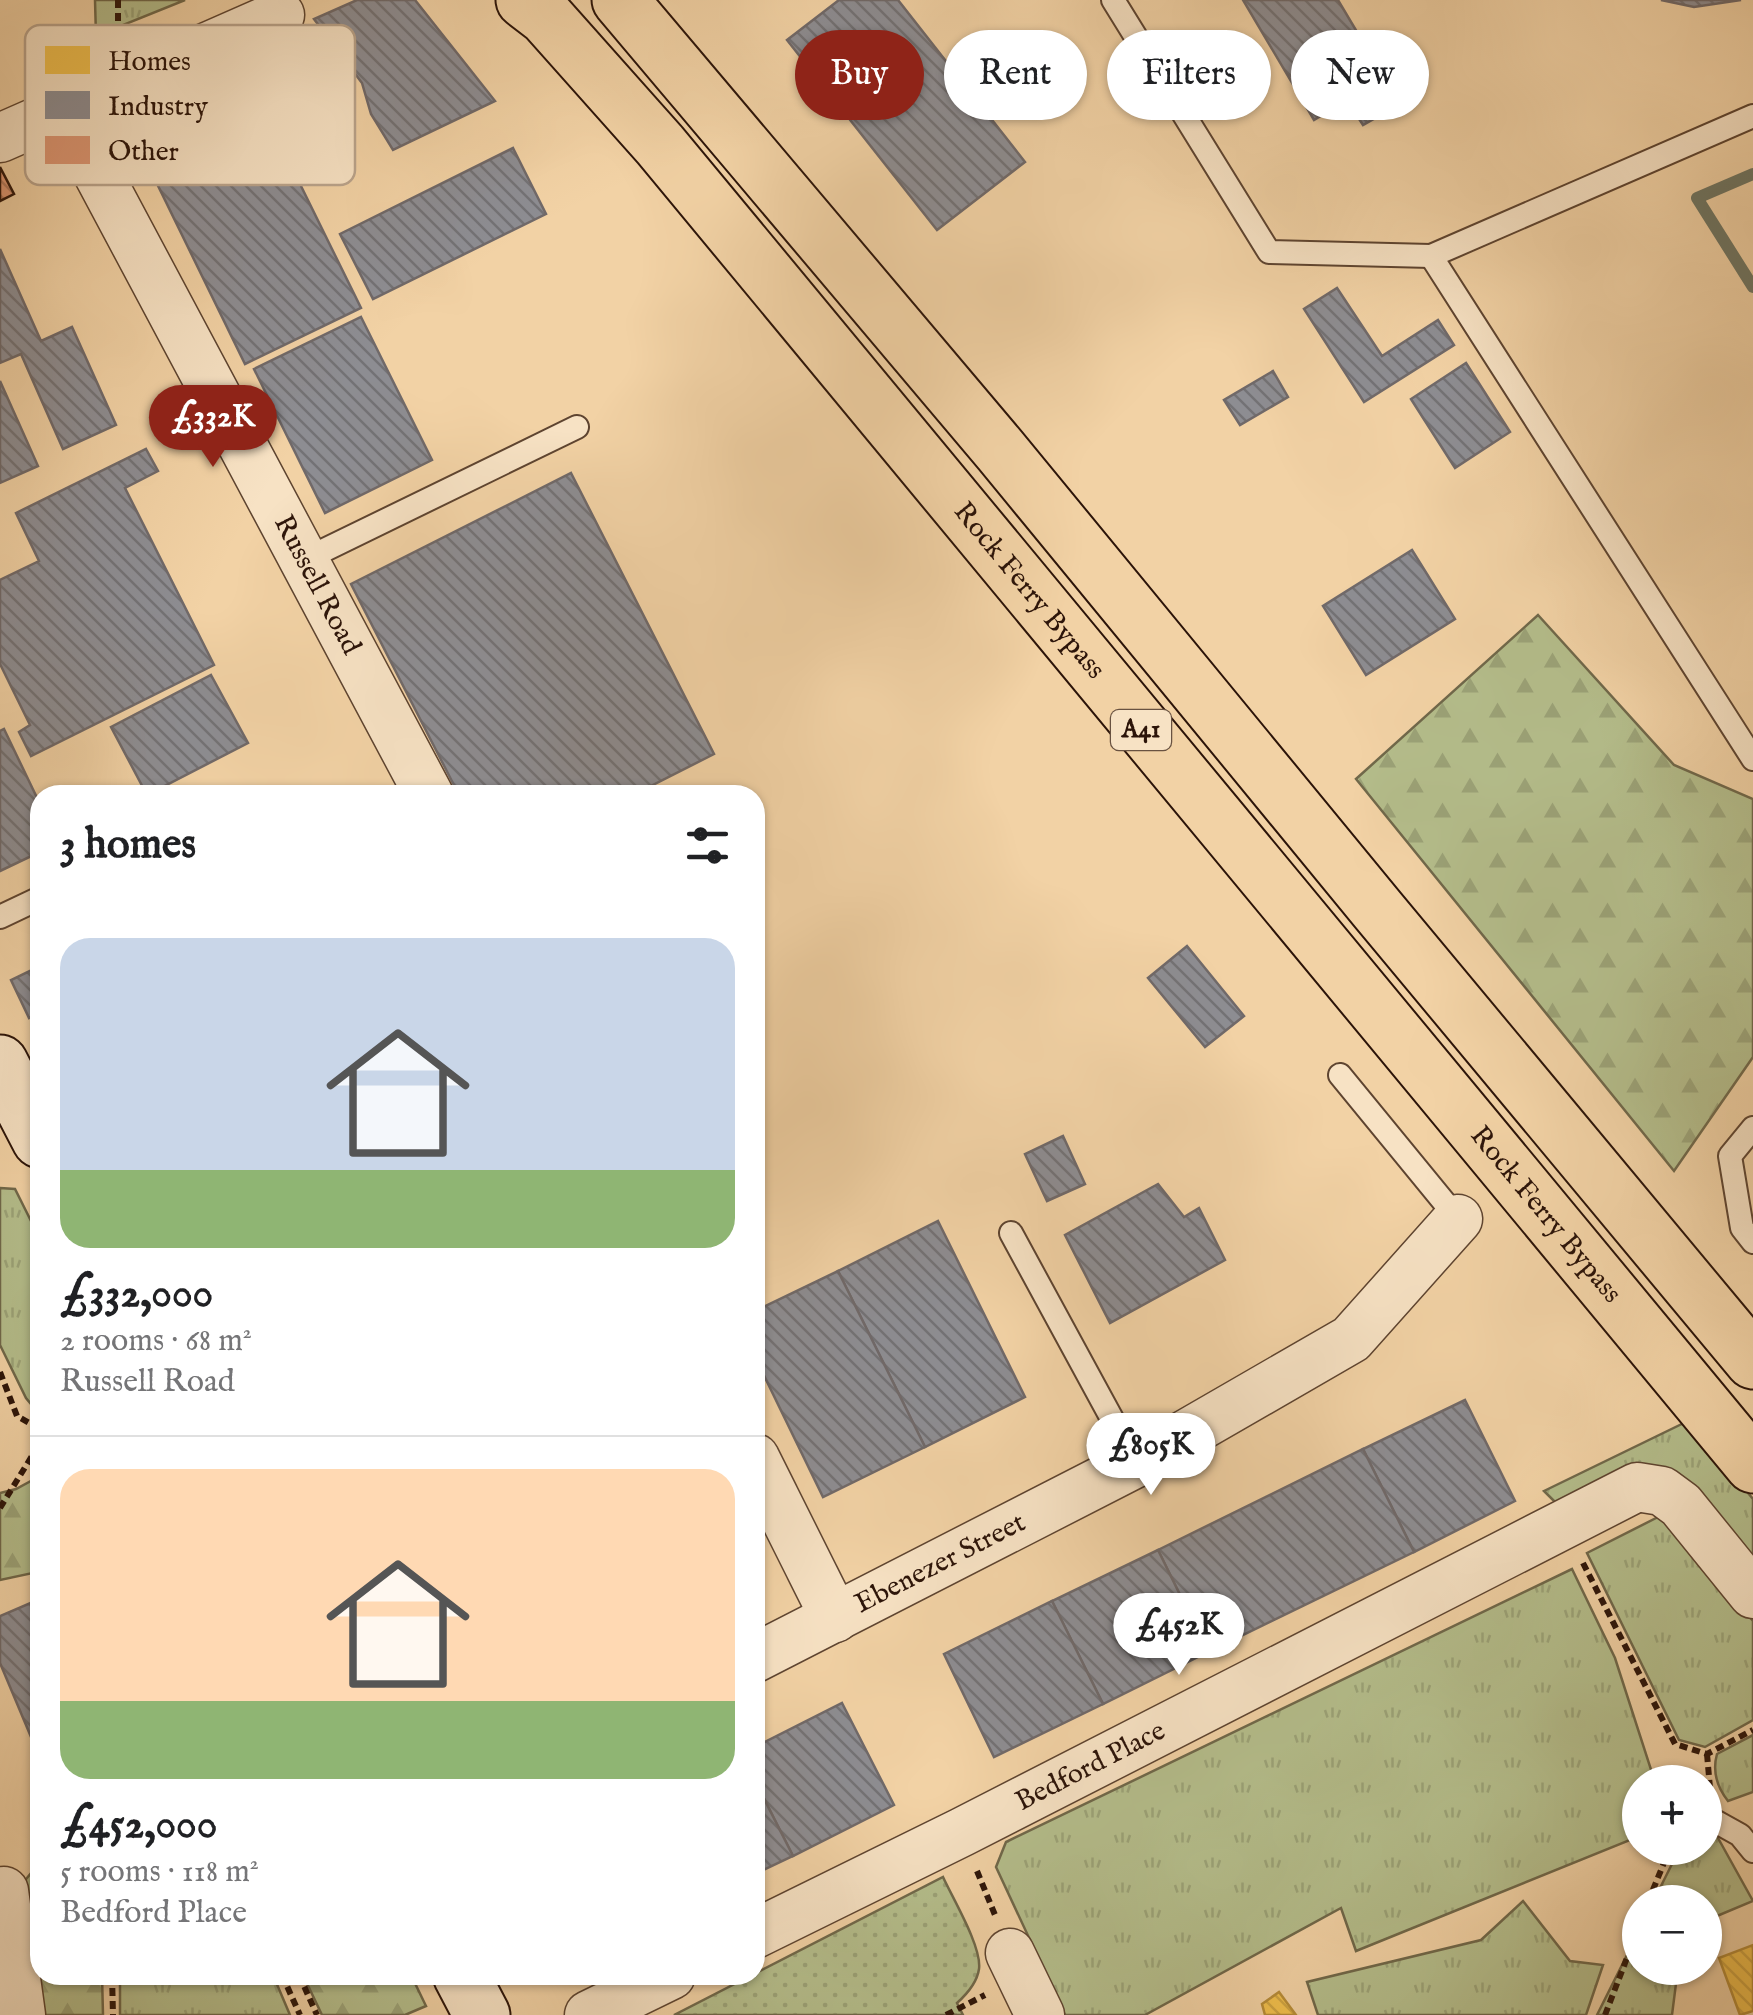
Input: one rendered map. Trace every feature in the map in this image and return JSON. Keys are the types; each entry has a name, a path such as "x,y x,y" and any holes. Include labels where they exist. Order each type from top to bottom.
{"highway":[{"name":"Rock Ferry Bypass","path":"524,0 546,17 660,145 1753,1465"},
{"name":"A41","path":"620,0 1000,450 1753,1361"}],"main road":[{"path":"0,1063 30,1121"},
{"path":"467,1985 482,2015"}],"street":[{"path":"257,25 280,15"},
{"path":"0,138 25,127"},
{"name":"Russell Road","path":"104,185 424,785"},
{"name":"Ebenezer Street","path":"765,1653 1136,1463 1352,1339 1458,1219"},
{"path":"765,1478 835,1618"},
{"name":"Bedford Place","path":"765,1929 1637,1487 1662,1491 1681,1505 1753,1594"},
{"path":"2,1891 21,2015"},
{"path":"1010,1953 1040,2015"},
{"path":"589,2015 650,1985"}],"lane":[{"path":"1113,0 1268,252 1431,256 1753,116"},
{"path":"1431,256 1753,759"},
{"path":"304,560 578,427"},
{"path":"0,918 30,903"},
{"path":"1340,1075 1458,1219"},
{"path":"1753,1128 1730,1156 1742,1228 1753,1242"},
{"path":"1010,1232 1136,1463"},
{"path":"1722,1825 1740,1834 1753,1852"}],"path":[{"path":"0,1372 17,1416 30,1423"},
{"path":"0,1508 30,1459"},
{"path":"1564,1525 1675,1744 1707,1754 1753,1730"},
{"path":"962,1832 1010,1953"},
{"path":"1605,2015 1622,1971"},
{"path":"112,1985 112,2015"},
{"path":"286,1985 300,2015"},
{"path":"304,1985 317,2015"}],"green space":[{"path":"95,0 185,0 123,25 96,25"},
{"path":"1538,615 1674,765 1753,799 1753,1057 1674,1171 1356,779"},
{"path":"0,1188 15,1189 30,1219 30,1403 0,1345"},
{"path":"1688,1421 1753,1499 1753,1558 1701,1495 1556,1503 1544,1491"},
{"path":"30,1481 30,1574 0,1580 0,1493"},
{"path":"1664,1514 1753,1621 1753,1720 1705,1747 1679,1740 1587,1553"},
{"path":"1572,1569 1615,1658 1650,1765 1622,1765 1622,1843 1356,1951 1341,1908 1145,2015 1065,2015 996,1867 1006,1842"},
{"path":"1753,1735 1753,1792 1728,1801 1722,1792 1722,1765 1715,1765 1717,1754"},
{"path":"1722,1845 1753,1901 1722,1914 1722,1885 1662,1885 1672,1865 1722,1865"},
{"path":"30,1874 30,1980 17,1890"},
{"path":"943,1877 972,1936 979,1960 976,1979 957,2003 963,2015 674,2015 732,1985 765,1985 765,1968"},
{"path":"1523,1901 1570,1961 1603,1965 1586,2015 1318,2015 1307,1982 1481,1940"},
{"path":"1622,1965 1622,1985 1676,1985 1672,2015 1597,2015"},
{"path":"31,1985 102,1985 103,2015 35,2015"},
{"path":"120,1985 277,1985 290,2015 120,2015"},
{"path":"308,1985 416,1985 426,2006 405,2015 322,2015"}],"building: Homes":[{"path":"1753,1945 1753,2011 1740,2015 1722,1957"},
{"path":"1279,1992 1296,2015 1265,2015 1262,2004"}],"building: Industry":[{"path":"357,0 415,0 495,101 393,150 371,114 362,83 355,74 355,25 318,25 314,19"},
{"path":"839,0 898,0 922,30 800,30"},
{"path":"1243,0 1338,0 1356,30 1291,30 1291,81 1271,47 1271,30 1261,30"},
{"path":"1661,0 1741,0 1694,7"},
{"path":"924,33 944,59 944,120 992,120 1025,162 937,230 850,120 924,120"},
{"path":"795,34 795,50 787,40"},
{"path":"513,148 546,214 373,299 340,234"},
{"path":"158,185 300,185 361,308 245,364"},
{"path":"0,249 41,341 72,327 116,425 63,449 21,354 0,363"},
{"path":"1337,288 1382,356 1438,320 1454,345 1364,402 1304,309"},
{"path":"361,317 432,460 325,513 254,369"},
{"path":"1466,363 1510,432 1455,468 1411,399"},
{"path":"1273,371 1288,397 1240,425 1224,400"},
{"path":"0,381 38,466 0,483"},
{"path":"146,449 158,471 125,488 214,665 31,756 19,732 30,725 0,664 0,580 39,561 16,513"},
{"path":"571,473 714,754 653,785 454,785 351,584"},
{"path":"1412,550 1455,619 1366,675 1323,606"},
{"path":"211,675 248,743 166,785 142,785 111,727"},
{"path":"4,729 31,785 30,857 0,871 0,731"},
{"path":"1187,946 1244,1016 1205,1047 1148,978"},
{"path":"30,971 30,1018 29,1018 11,980"},
{"path":"1063,1136 1085,1184 1047,1201 1025,1154"},
{"path":"1158,1184 1184,1217 1199,1208 1225,1260 1110,1323 1065,1235"},
{"path":"938,1221 1025,1397 925,1447 838,1271"},
{"path":"838,1271 925,1447 823,1497 765,1378 765,1306"},
{"path":"1465,1400 1515,1501 1414,1552 1363,1449"},
{"path":"1363,1449 1414,1552 1208,1652 1158,1550"},
{"path":"1158,1550 1208,1652 1103,1704 1052,1601"},
{"path":"1052,1601 1103,1704 994,1757 944,1654"},
{"path":"30,1603 30,1735 0,1663 0,1616"},
{"path":"842,1703 894,1805 793,1856 765,1801 765,1742"},
{"path":"765,1801 793,1856 765,1869"}],"building: Other":[{"path":"0,167 14,194 0,201"}],"waterway":[{"path":"1753,174 1697,198 1753,287"}]}
